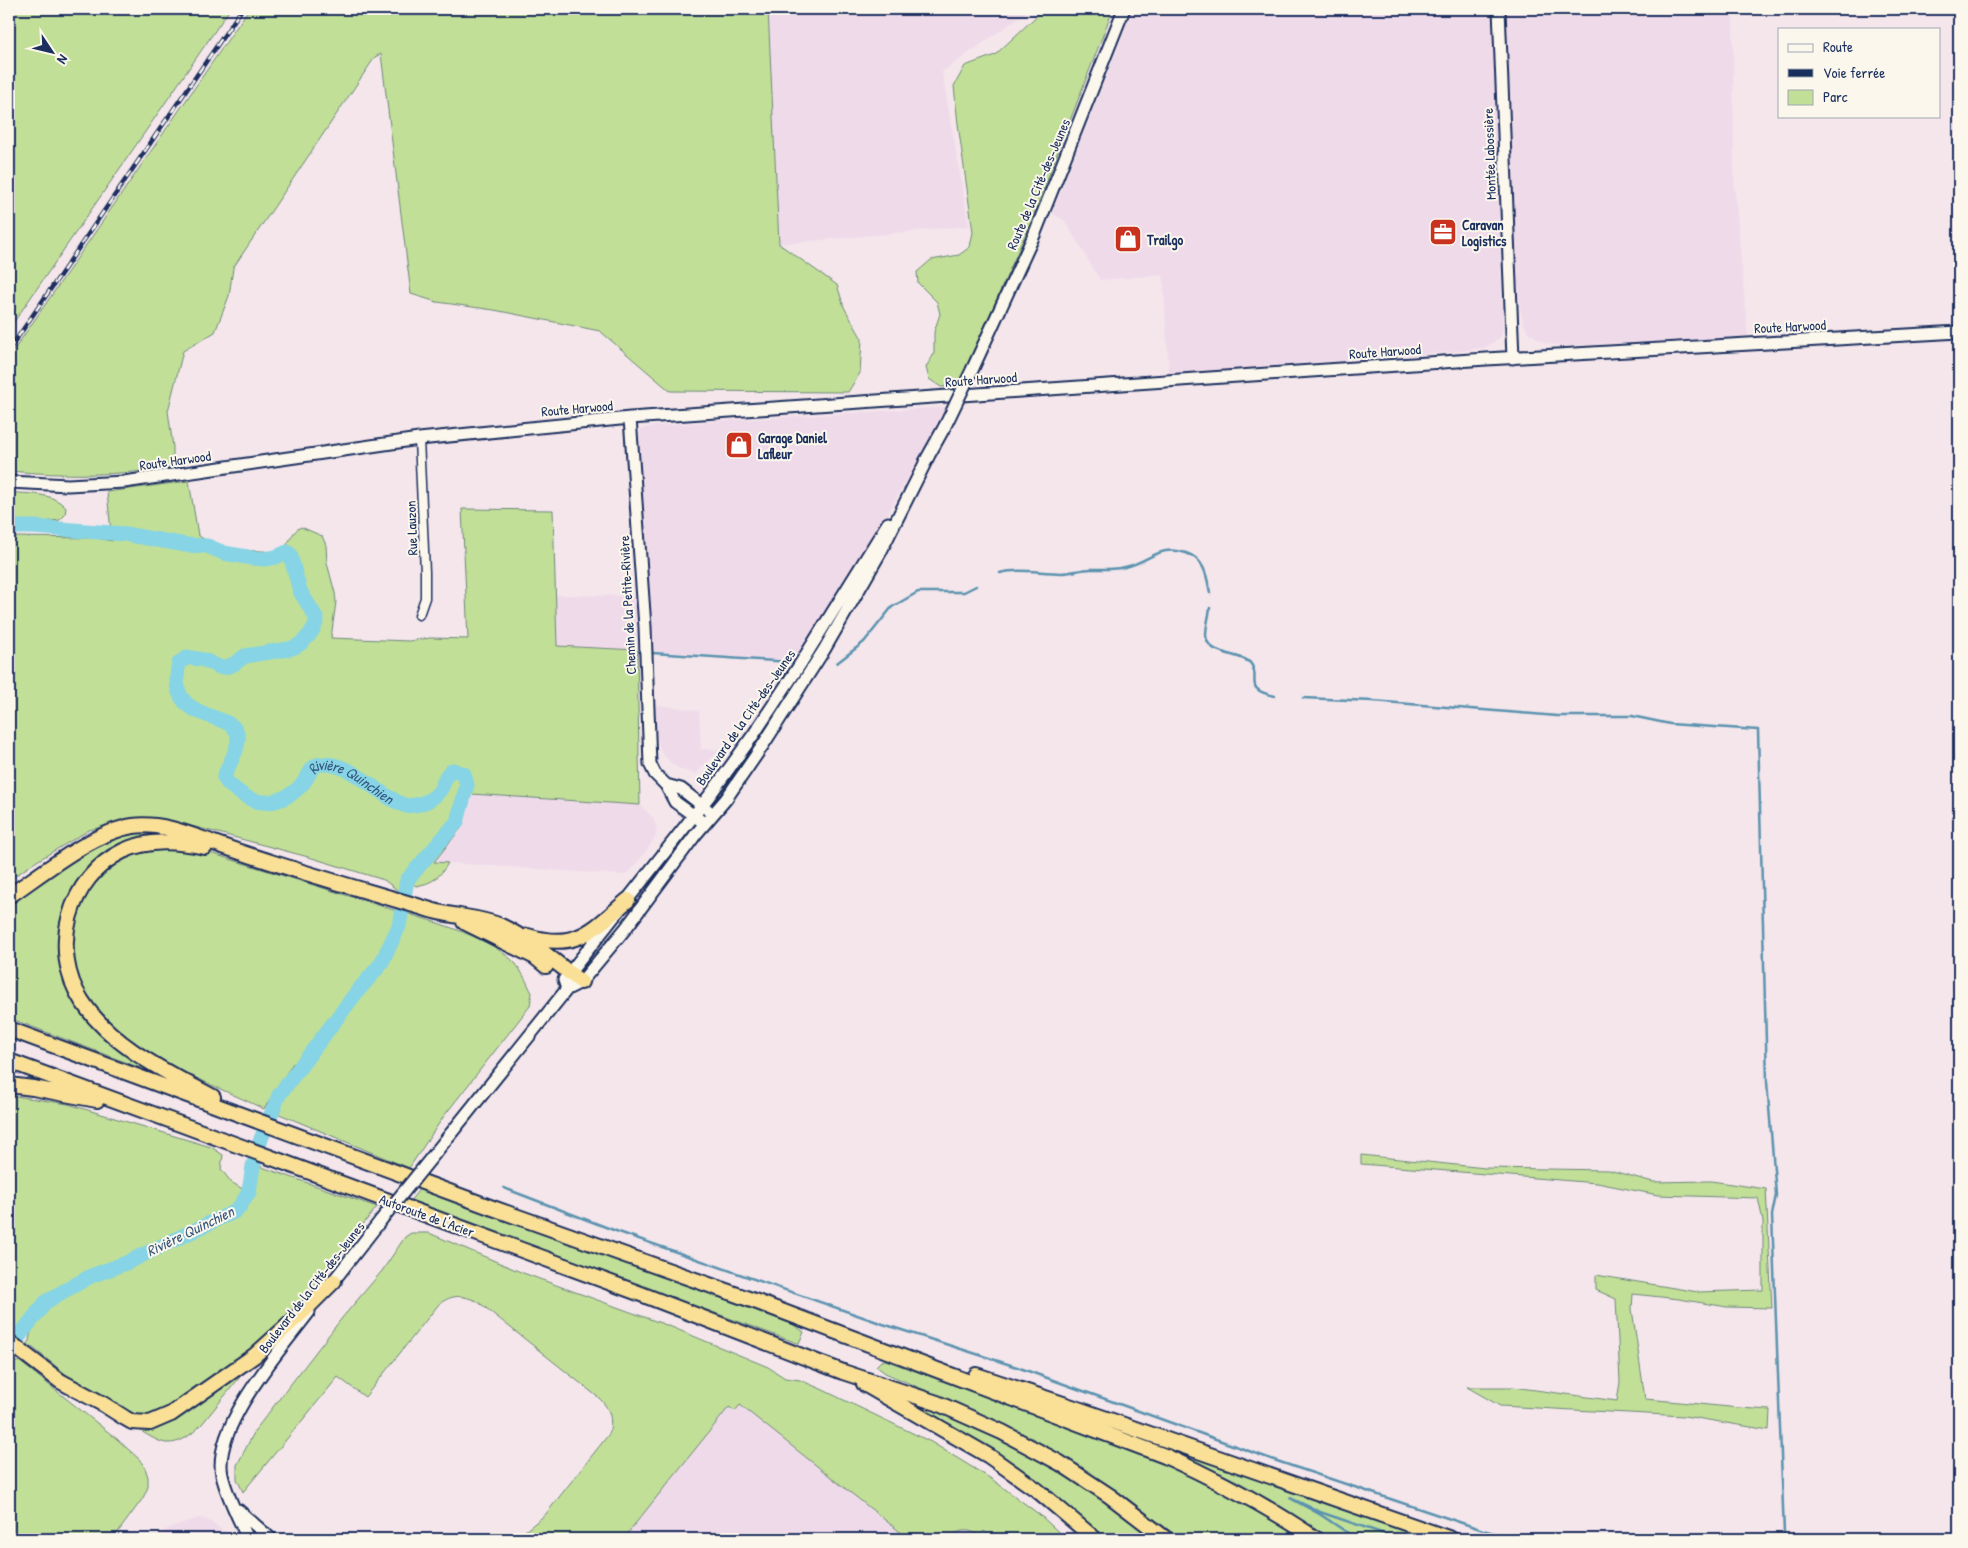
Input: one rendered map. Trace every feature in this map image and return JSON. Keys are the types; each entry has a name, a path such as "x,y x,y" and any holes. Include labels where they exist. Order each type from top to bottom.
{"highway":[{"path":"9,896 96,838 134,825 146,825 172,829 250,856 403,902 452,916 484,920 550,942 572,940 593,930 628,900"},
{"path":"250,856 169,842 145,844 123,851 100,865 84,884 68,920 66,945 69,970 77,992 90,1012 105,1028 126,1046 157,1066 256,1120"},
{"path":"452,916 535,957 567,981 581,982"},
{"path":"510,930 531,942 567,981"},
{"path":"9,1029 482,1204 760,1303 1165,1456 1210,1476 1250,1498 1316,1539"},
{"name":"Autoroute de l'Acier","path":"9,1061 641,1294 843,1372"},
{"path":"9,1085 134,1107"},
{"path":"9,1342 60,1381 132,1422 150,1423 171,1414 243,1364 304,1311 334,1280"},
{"path":"760,1303 1075,1408 1451,1539"},
{"path":"843,1372 999,1462 1042,1494 1095,1539"},
{"path":"843,1372 922,1397 1018,1440 1092,1484 1166,1539"}],"main road":[{"name":"Route de la Cité-des-Jeunes","path":"973,368 1038,224 1124,9"},
{"name":"Montée Labossière","path":"1499,9 1512,358"},
{"name":"Route Harwood","path":"9,482 68,485 124,482 419,439 630,418 1512,358 1959,332"},
{"name":"Boulevard de la Cité-des-Jeunes","path":"581,982 626,928 764,745 828,642 884,546 973,368"},
{"name":"Chemin de la Petite-Rivière","path":"630,418 645,636 650,764 675,802 705,824"},
{"name":"Boulevard de la Cité-des-Jeunes","path":"248,1539 222,1473 225,1441 236,1414 264,1372 334,1280 694,816 754,734 799,666 929,455"},
{"path":"666,786 681,789 713,814"},
{"path":"233,1505 271,1539"}],"street":[{"name":"Rue Lauzon","path":"419,439 425,582 424,598 419,615"}],"shaded area":[{"path":"768,9 1031,9 942,72 969,226 779,244"},
{"path":"1133,9 1492,9 1503,329 1501,336 1483,348 1461,351 1169,374 1163,275 1100,280 1065,221 1052,213"},
{"path":"1504,9 1733,9 1734,181 1748,337 1562,346 1545,343 1528,332 1520,309 1511,183"},
{"path":"947,407 886,517 798,661 649,651 639,448 641,429 655,426 717,421"},
{"path":"555,595 637,596 637,650 557,646"},
{"path":"651,704 699,711 701,749 720,750 695,774 680,769 671,763 661,752 651,714"},
{"path":"471,794 640,805 654,819 657,831 655,838 635,866 625,875 434,862 462,827"},
{"path":"732,1398 909,1539 619,1539"},
{"path":"949,1504 994,1539 921,1539"},
{"path":"199,1518 208,1520 235,1539 157,1539 167,1529"}],"green space":[{"path":"9,9 230,9 9,329"},
{"path":"249,9 768,9 779,244 837,285 844,307 862,339 860,373 848,392 670,391 600,331 494,310 437,302 411,294 381,54 375,57 233,268 229,296 215,332 183,351 168,411 173,447 173,467 91,474 9,471 9,357"},
{"path":"1044,9 1113,9 1031,222 966,368 957,386 941,387 929,379 926,367 934,354 934,332 940,314 937,302 918,283 917,272 931,260 959,255 970,247 973,232 954,86 965,66 995,55"},
{"path":"189,481 198,535 213,544 274,553 287,545 297,529 301,527 322,536 326,545 327,563 336,602 331,638 409,641 430,638 468,639 462,509 553,510 557,646 637,650 640,805 471,794 462,827 434,862 448,863 445,868 435,879 422,885 416,886 404,877 400,892 384,880 312,858 173,821 135,819 89,830 9,880 9,537 96,538 112,541 107,492"},
{"path":"9,492 47,496 66,508 65,515 60,520 9,526"},
{"path":"138,830 168,833 168,837 124,844 96,860 79,878 67,899 61,922 59,946 63,971 72,994 85,1016 106,1037 147,1067 146,1070 9,1018 9,905 98,843"},
{"path":"153,850 207,852 397,911 396,927 380,949 391,950 406,913 463,932 492,946 515,963 532,993 530,1006 444,1116 409,1168 277,1113 281,1100 298,1075 293,1063 264,1109 179,1070 159,1058 121,1032 96,1006 78,978 73,957 73,934 80,904 94,882 109,867 128,857"},
{"path":"9,1095 68,1104 211,1147 223,1155 221,1169 231,1182 251,1194 256,1165 377,1207 202,1424 190,1435 177,1442 166,1443 154,1439 138,1429 97,1400 28,1344 31,1332 41,1314 33,1307 24,1326 9,1330"},
{"path":"1361,1155 1485,1168 1609,1170 1653,1182 1711,1181 1766,1189 1772,1308 1727,1307 1633,1294 1632,1309 1645,1399 1770,1410 1769,1430 1684,1416 1500,1406 1467,1387 1513,1387 1617,1401 1620,1382 1616,1299 1596,1290 1596,1275 1698,1292 1763,1290 1763,1221 1758,1198 1658,1195 1597,1183 1361,1164"},
{"path":"421,1187 792,1324 804,1332 799,1343 797,1343 410,1201"},
{"path":"411,1233 429,1233 523,1273 669,1326 768,1367 785,1378 800,1380 821,1389 931,1442 993,1480 1040,1515 1066,1539 994,1539 984,1531 980,1536 964,1531 956,1533 949,1539 909,1539 740,1405 735,1411 729,1407 623,1539 515,1539 545,1515 609,1434 610,1414 599,1398 477,1301 457,1296 439,1304 365,1397 338,1377 243,1492 237,1479 237,1465 256,1429 342,1318 382,1271 405,1237"},
{"path":"885,1360 1151,1458 1212,1484 1303,1539 1181,1539 1129,1500 1044,1445 995,1420 885,1373 876,1366"},
{"path":"19,1361 117,1439 140,1460 145,1468 148,1477 148,1487 143,1498 113,1539 12,1539 9,1537 9,1366"},
{"path":"916,1403 979,1430 1041,1462 1099,1498 1154,1539 1103,1539 1090,1527 915,1407"},
{"path":"1155,1443 1435,1539 1330,1539 1288,1511 1237,1481"}],"waterway":[{"name":"Rivière Quinchien","path":"9,527 34,527 125,534 186,545 207,546 224,553 252,558 265,559 287,552 290,554 300,591 317,619 307,638 289,649 245,656 226,667 219,667 204,660 188,657 179,663 177,683 182,697 191,707 226,722 234,728 238,737 237,747 224,777 229,785 243,795 259,802 275,801 283,798 298,789 312,769 320,764 336,766 347,770 386,796 407,806 422,803 436,795 447,775 453,770 464,774 467,785 457,822 407,880 399,926 381,964 356,993 279,1095 261,1139 253,1166 249,1192 240,1206 234,1212 126,1263 91,1276 57,1295 46,1302 9,1349"},
{"path":"1000,573 1022,571 1061,573 1087,569 1116,569 1134,565 1161,552 1176,551 1192,556 1201,564 1206,575 1210,593"},
{"path":"837,663 864,642 892,607 918,592 964,592 976,586"},
{"path":"1210,608 1206,632 1208,642 1218,651 1247,660 1254,669 1255,687 1258,690 1275,696"},
{"path":"653,653 791,662"},
{"path":"1303,698 1373,701 1557,716 1632,716 1670,724 1758,730 1767,1082 1776,1195 1772,1215 1784,1534"},
{"path":"504,1188 616,1231 883,1324 1017,1367 1271,1459 1483,1530 1516,1539"},
{"path":"1357,1539 1321,1515 1290,1498 1320,1512 1399,1539"}],"railway":[{"path":"9,350 242,9"}],"place":[{"name":"Caravan Logistics","path":"1443,232"},
{"name":"Trailgo","path":"1128,239"},
{"name":"Garage Daniel Lafleur","path":"739,445"}]}
